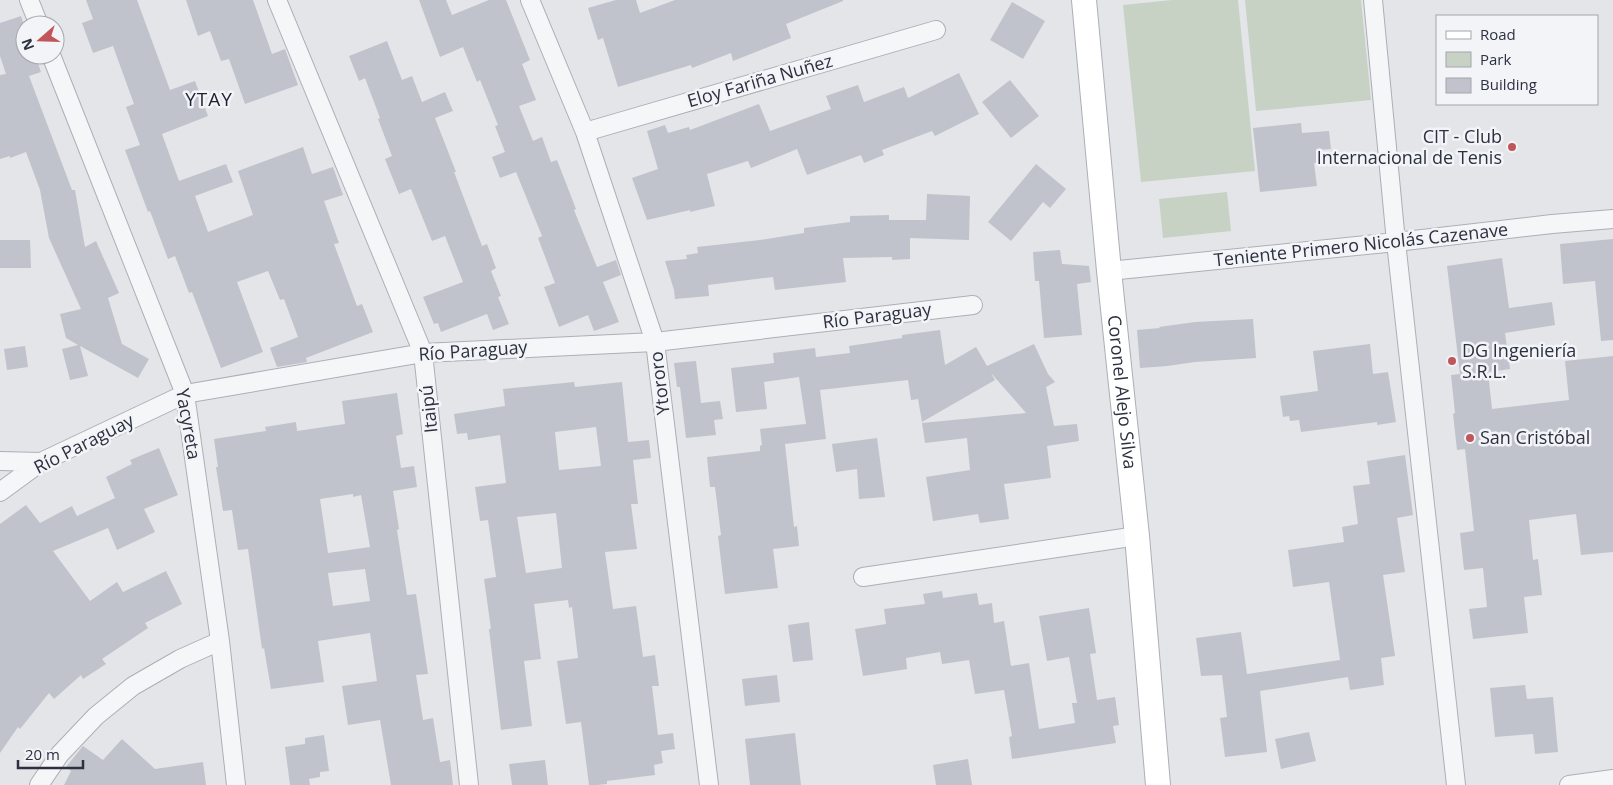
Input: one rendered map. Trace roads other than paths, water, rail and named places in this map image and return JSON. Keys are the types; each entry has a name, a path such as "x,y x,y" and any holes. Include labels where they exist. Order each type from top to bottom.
{"main road":[{"name":"Coronel Alejo Silva","path":"1084,0 1109,271 1137,536 1158,785"}],"street":[{"path":"29,0 35,15"},
{"name":"Itaipú","path":"277,0 423,353 469,785"},
{"name":"Ytororo","path":"530,0 585,132 655,342 709,785"},
{"path":"1372,0 1396,242 1456,785"},
{"name":"Eloy Fariña Nuñez","path":"585,132 936,30"},
{"name":"Yacyreta","path":"55,65 185,394 220,640 236,785"},
{"name":"Teniente Primero Nicolás Cazenave","path":"1109,271 1613,218"},
{"name":"Río Paraguay","path":"0,492 41,462 185,394 423,353 655,342 973,305"},
{"path":"0,462 41,462"},
{"path":"864,576 1137,536"},
{"path":"40,785 60,754 96,716 125,692 180,659 220,640"},
{"path":"1569,785 1613,779"}],"place":[{"name":"CIT - Club Internacional de Tenis","path":"1512,147"},
{"name":"DG Ingeniería S.R.L.","path":"1452,361"},
{"name":"San Cristóbal","path":"1470,438"}],"district":[{"name":"YTAY","path":"209,99"}]}
